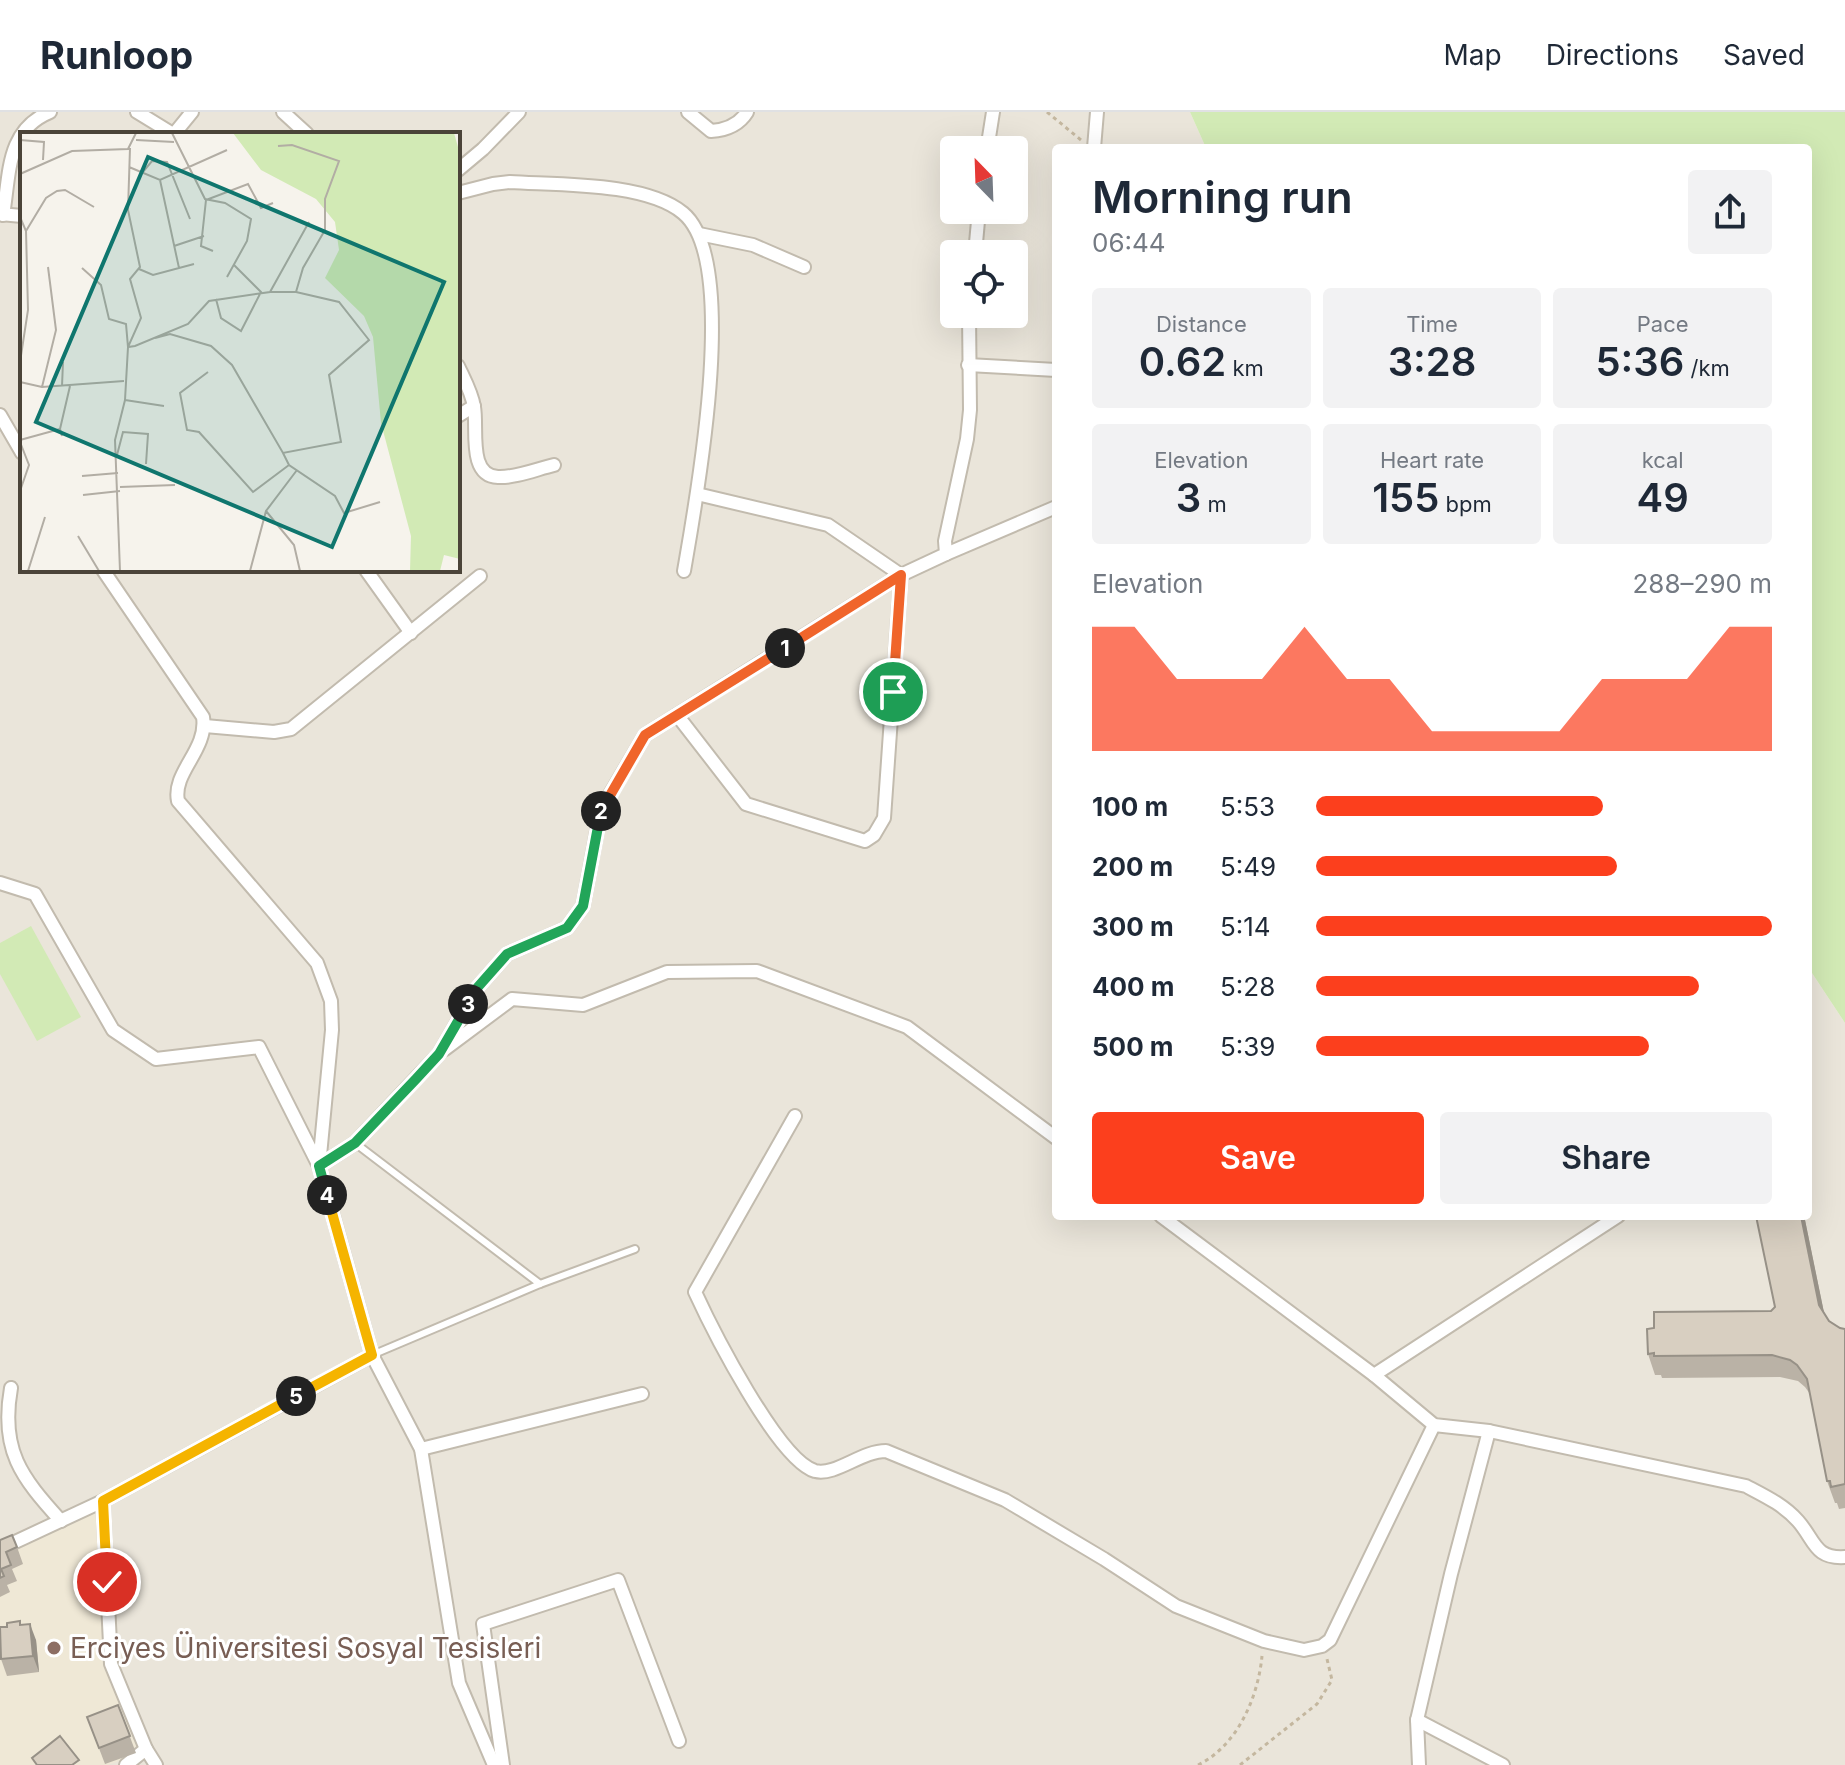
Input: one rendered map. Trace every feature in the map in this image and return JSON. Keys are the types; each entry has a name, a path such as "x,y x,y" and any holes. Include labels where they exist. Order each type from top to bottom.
{"street":[{"path":"24,132 29,124 50,112"},
{"path":"137,112 171,132"},
{"path":"176,132 192,112"},
{"path":"283,112 305,132"},
{"path":"460,168 519,112"},
{"path":"688,112 711,131 730,127 747,112"},
{"path":"989,136 993,112"},
{"path":"1092,144 1097,112"},
{"path":"1,214 14,146 20,137"},
{"path":"460,192 510,182 630,192 658,199 683,213 699,234 707,265 712,337 709,410 684,571"},
{"path":"699,234 753,245 804,267"},
{"path":"946,554 945,541 967,439 970,410 969,328"},
{"path":"968,365 1052,370"},
{"path":"460,371 474,406 477,457 488,474 500,478 554,465"},
{"path":"460,415 474,406"},
{"path":"0,415 20,450"},
{"path":"697,494 828,525 901,575"},
{"path":"439,1054 477,988 507,954 567,928 583,906 601,810 645,735 901,575 1052,509"},
{"path":"104,572 199,707 205,726 200,744 177,787 178,801 317,963 326,982 331,1001 332,1030 319,1166"},
{"path":"367,572 411,633"},
{"path":"677,715 746,804 865,841 874,835 884,818 901,575"},
{"path":"205,726 274,732 291,729 480,576"},
{"path":"0,883 35,894 113,1030 156,1059 259,1047 319,1166 372,1355 421,1449 459,1683 494,1765"},
{"path":"319,1166 355,1143 439,1054 512,999 583,1005 667,972 757,971 907,1027 1052,1135"},
{"path":"795,1116 695,1292 744,1384 794,1457 815,1471 827,1472 867,1453 886,1451 1005,1500 1176,1606 1264,1641 1304,1650 1322,1646 1330,1640 1434,1425"},
{"path":"1166,1220 1374,1375 1434,1425 1489,1431 1746,1486 1783,1507 1799,1522 1816,1549 1824,1555 1845,1557"},
{"path":"1374,1375 1612,1220"},
{"path":"0,1549 103,1501 372,1355"},
{"path":"11,1388 5,1412 6,1436 16,1466 61,1521"},
{"path":"421,1449 642,1394"},
{"path":"1419,1765 1417,1720 1489,1431"},
{"path":"103,1501 111,1664 146,1749 156,1765"},
{"path":"503,1765 483,1624 618,1580 679,1741"},
{"path":"1417,1720 1503,1765"},
{"path":"126,1765 146,1749"}],"lane":[{"path":"355,1143 540,1284"},
{"path":"372,1355 540,1284 635,1249"}],"path":[{"path":"1047,112 1087,144"},
{"path":"1198,1765 1216,1755 1235,1734 1255,1688 1264,1641"},
{"path":"1240,1765 1325,1695 1332,1680 1322,1646"}],"shaded area":[{"path":"0,112 1190,112 1204,144 1052,144 1052,1220 1812,1220 1812,973 1845,1023 1845,1765 0,1765"},
{"name":"Erciyes Üniversitesi Sosyal Tesisleri","path":"97,1510 102,1614 115,1682 142,1752 108,1765 0,1765 0,1558"}],"green space":[{"path":"1190,112 1845,112 1845,1023 1812,973 1812,144 1204,144"},
{"path":"31,926 81,1017 37,1041 0,974 0,943"}],"building":[{"path":"1757,1220 1802,1220 1819,1305 1829,1321 1845,1329 1845,1484 1831,1487 1830,1481 1827,1481 1807,1379 1790,1360 1772,1355 1648,1354 1647,1329 1654,1328 1654,1312 1771,1311 1775,1307"},
{"path":"12,1535 17,1547 6,1552 11,1565 1,1569 4,1576 0,1578 0,1540"},
{"path":"20,1621 20,1625 30,1624 33,1656 1,1659 0,1627"},
{"path":"118,1705 130,1736 99,1748 87,1717"},
{"path":"60,1736 79,1760 72,1765 37,1765 32,1758"}],"place":[{"name":"Erciyes Üniversitesi Sosyal Tesisleri","path":"54,1648"}],"route":[{"path":"107,1582 103,1501 372,1355 319,1166 355,1143 439,1054 477,988 507,954 567,928 583,906 601,810 645,735 901,575 893,692"}]}
